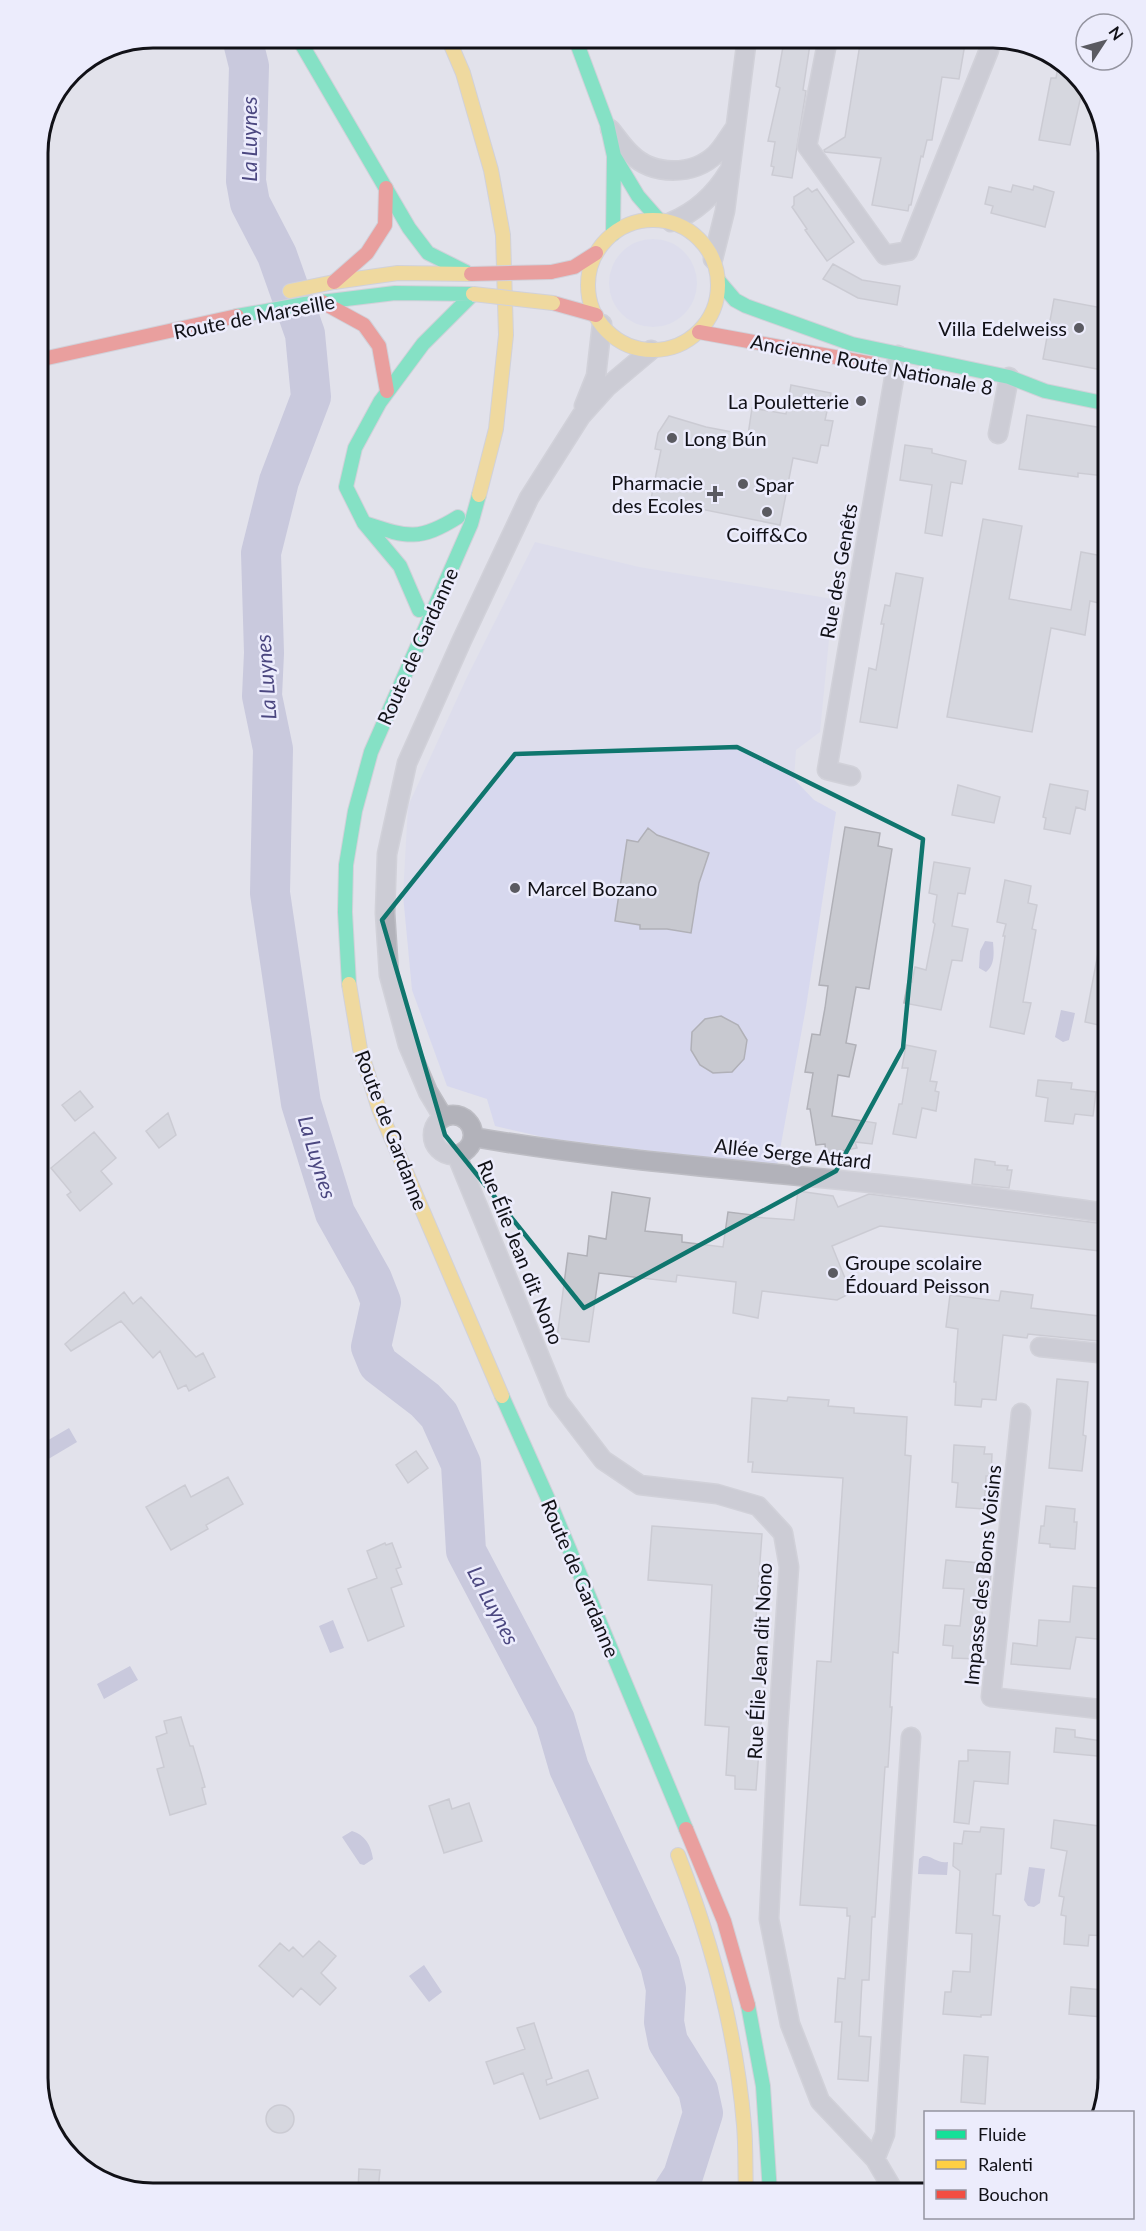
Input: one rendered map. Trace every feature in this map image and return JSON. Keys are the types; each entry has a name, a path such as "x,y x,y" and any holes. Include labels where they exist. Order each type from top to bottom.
{"main road":[{"path":"304,48 410,228 428,253 471,274"},
{"name":"Route de Gardanne","path":"452,48 463,73 491,170 503,236 505,347 496,429 471,524 371,752 355,811 346,865 345,912 349,982 360,1049 379,1110 463,1308 553,1510 724,1921 744,1983 758,2052 767,2125 770,2183"},
{"path":"579,48 607,124 614,156 613,234"},
{"path":"614,156 638,195 665,221"},
{"path":"334,282 367,253 385,225 386,188"},
{"path":"643,220 665,221 689,230 703,243 713,259 718,280 717,299 710,317 699,332 677,346 651,350 632,346 615,338 599,320 590,300 588,284 596,254 613,234 627,225 643,220"},
{"name":"Route de Marseille","path":"48,358 249,308 276,295 334,282 398,273 551,272 574,267 596,254"},
{"path":"485,404 494,337 490,259"},
{"name":"Ancienne Route Nationale 8","path":"718,280 735,300 746,306 852,344 899,364"},
{"name":"Route de Marseille","path":"154,320 397,293 473,294 553,303 599,320"},
{"path":"419,610 400,566 364,522 346,488 356,445 387,391 427,341 473,294"},
{"path":"322,302 364,325 379,346 387,391"},
{"name":"Ancienne Route Nationale 8","path":"699,332 899,364 1004,386 1045,391 1098,402"},
{"name":"Route de Gardanne","path":"364,522 409,537 436,532 459,511 449,537"},
{"name":"Route de Gardanne","path":"332,883 335,843 360,745 432,579"},
{"name":"Route de Gardanne","path":"341,1019 349,1060 371,1126"},
{"path":"673,1841 711,1941 730,2019 743,2118 746,2183"}],"street":[{"path":"713,259 725,211 746,48"},
{"path":"826,48 807,146 885,255 908,251 988,48"},
{"path":"607,124 631,155 655,169 678,171 699,165 716,154 736,126"},
{"path":"665,221 701,205 718,189 731,166"},
{"path":"443,1117 428,1092 408,1045 389,975 385,913 387,854 394,813 407,763 462,640 529,498 580,416 596,376 599,320"},
{"path":"580,416 607,387 651,350"},
{"name":"Rue des Genêts","path":"851,776 827,770 899,364"},
{"path":"998,434 1004,386"},
{"path":"458,1116 467,1120 472,1128 473,1137 471,1146 465,1152 457,1156 447,1155 439,1150 432,1132 436,1123 443,1117 458,1116"},
{"name":"Allée Serge Attard","path":"473,1137 526,1146 767,1174 881,1184 1098,1212"},
{"name":"Rue Élie Jean dit Nono","path":"457,1156 558,1401 603,1460 640,1485 717,1494 758,1506 783,1533 789,1567 778,1728 769,1919 790,2024 820,2101 875,2159 889,2183"},
{"path":"1040,1347 1098,1353"},
{"name":"Impasse des Bons Voisins","path":"1021,1413 991,1697 1098,1709"},
{"path":"875,2159 885,2134 911,1737"}],"highlighted area":[{"path":"737,747 923,839 903,1048 836,1171 584,1308 445,1135 382,920 515,754"}],"shaded area":[{"path":"653,239 670,243 684,252 693,266 697,283 693,300 684,314 670,323 653,327 636,323 622,314 613,300 609,283 613,266 622,252 636,243"},
{"path":"535,542 639,567 833,599 820,732 796,750 794,779 814,800 836,812 806,1007 777,1166 547,1138 495,1126 487,1099 447,1086 412,990 403,895 408,806 467,677"},
{"path":"985,941 993,942 994,950 992,962 986,972 979,968 980,951"},
{"path":"1061,1010 1075,1013 1069,1040 1063,1042 1055,1037"},
{"path":"69,1428 77,1442 48,1459 48,1440"},
{"path":"333,1620 344,1648 330,1653 319,1626"},
{"path":"130,1666 138,1680 104,1699 97,1684"},
{"path":"352,1831 364,1838 371,1849 373,1859 364,1865 360,1864 342,1837"},
{"path":"923,1856 948,1862 947,1875 918,1874 919,1859"},
{"path":"1029,1867 1045,1869 1040,1903 1034,1907 1028,1906 1024,1900"},
{"path":"424,1965 442,1992 429,2002 409,1976"}],"building":[{"path":"783,48 809,48 803,90 806,91 792,178 772,175 774,167 771,166 775,142 768,141 780,88 776,86"},
{"path":"859,48 964,48 959,79 942,77 932,140 927,140 923,157 921,156 908,211 872,205 881,158 825,152 824,150 845,137"},
{"path":"1057,71 1081,96 1070,145 1039,140 1051,78 1056,78"},
{"path":"1013,185 1033,190 1034,186 1054,192 1045,227 991,213 993,206 985,204 989,187 1011,192"},
{"path":"808,188 812,192 817,189 854,242 827,261 792,207 794,197"},
{"path":"833,264 862,280 900,286 897,305 858,298 823,279"},
{"name":"Villa Edelweiss","path":"1054,299 1098,307 1098,369 1043,359"},
{"path":"791,385 831,393 825,420 833,421 828,446 821,445 817,463 793,458 780,525 651,499 661,450 655,449 658,433 669,416 706,427 748,435 752,408 786,414"},
{"path":"1027,415 1098,427 1098,475 1078,473 1078,477 1019,469"},
{"path":"905,445 932,449 932,453 966,461 962,484 951,482 942,536 925,533 932,485 900,480"},
{"path":"983,519 1022,526 1009,599 1071,610 1081,552 1098,555 1098,603 1090,601 1085,635 1051,628 1032,732 947,717"},
{"path":"896,573 923,578 897,728 860,722 869,668 876,670 884,624 881,624 885,605 890,606"},
{"path":"1050,784 1088,791 1085,810 1076,807 1070,834 1044,829 1046,818 1043,817"},
{"path":"958,785 1000,797 994,823 952,815"},
{"path":"845,827 880,833 878,846 892,849 869,989 856,987 846,1043 856,1045 849,1077 838,1075 832,1116 876,1123 872,1144 855,1142 857,1148 826,1154 825,1144 816,1145 810,1109 807,1109 813,1073 805,1072 812,1034 820,1035 825,1008 828,986 819,985"},
{"path":"648,828 657,835 709,853 699,883 691,933 667,929 640,929 640,925 615,921 627,840 638,842"},
{"path":"934,862 970,868 965,894 958,893 952,926 968,929 962,961 952,960 941,1010 904,1003 908,981 912,982 915,967 926,970 935,924 933,922 937,895 929,893"},
{"path":"1005,880 1031,886 1028,903 1037,905 1032,929 1036,930 1023,1002 1031,1003 1024,1034 990,1027 1005,936 1003,936 1006,924 997,922"},
{"path":"1098,953 1098,1025 1085,1022"},
{"path":"721,1016 738,1025 747,1040 744,1059 732,1072 713,1073 700,1065 691,1050 692,1032 705,1019"},
{"path":"906,1045 936,1051 930,1081 937,1082 935,1091 939,1092 936,1111 922,1108 916,1138 893,1134 899,1104 902,1104 908,1068 902,1068"},
{"path":"1038,1080 1072,1083 1071,1089 1096,1092 1093,1116 1075,1114 1073,1124 1045,1121 1048,1098 1036,1096"},
{"path":"80,1091 93,1107 75,1121 62,1105"},
{"path":"168,1113 176,1135 159,1148 146,1131"},
{"path":"94,1132 116,1158 101,1171 112,1184 80,1211 67,1195 71,1192 51,1168"},
{"path":"975,1159 1008,1166 1007,1170 1012,1170 1009,1188 972,1184"},
{"path":"798,1191 833,1196 838,1207 869,1194 1098,1223 1098,1251 880,1226 832,1246 851,1293 837,1300 762,1291 758,1318 733,1313 736,1282 677,1275 676,1282 599,1273 589,1342 557,1338 568,1253 587,1256 589,1236 606,1239 612,1192 650,1198 645,1231 682,1235 682,1242 723,1247 728,1212 753,1215 752,1217 794,1220"},
{"path":"1001,1291 1033,1295 1031,1308 1098,1316 1098,1341 1028,1334 1027,1338 1003,1335 996,1400 982,1399 981,1407 955,1405 956,1382 954,1382 958,1329 946,1327 950,1295 999,1301"},
{"path":"124,1292 133,1304 141,1297 196,1357 203,1353 215,1377 189,1391 186,1385 178,1389 160,1351 153,1358 121,1321 71,1351 65,1344"},
{"path":"1057,1379 1088,1382 1082,1471 1049,1468"},
{"path":"788,1397 829,1400 828,1406 854,1408 854,1413 907,1417 905,1455 911,1456 898,1653 893,1652 888,1767 885,1767 869,1980 862,1980 859,2036 871,2037 868,2081 838,2079 842,2022 835,2022 838,1978 845,1979 850,1916 847,1916 847,1908 800,1905 817,1661 831,1662 843,1478 752,1472 753,1462 748,1462 752,1398 787,1401"},
{"path":"954,1445 985,1447 984,1454 992,1454 991,1476 986,1476 984,1509 956,1507 958,1483 952,1482"},
{"path":"416,1451 428,1468 408,1483 396,1465"},
{"path":"228,1477 243,1504 206,1525 208,1529 171,1550 146,1507 185,1485 191,1497"},
{"path":"1046,1506 1075,1509 1074,1522 1077,1522 1075,1549 1050,1547 1050,1544 1039,1543"},
{"path":"652,1526 762,1534 756,1617 769,1618 756,1790 735,1789 735,1776 726,1775 729,1727 705,1725 712,1585 648,1580"},
{"path":"385,1543 386,1545 392,1543 401,1567 396,1569 402,1584 391,1588 404,1626 368,1641 348,1589 377,1578 367,1551"},
{"path":"946,1560 981,1563 981,1571 991,1572 989,1605 983,1605 978,1659 952,1658 953,1646 943,1645 945,1625 960,1626 964,1589 943,1588"},
{"path":"1073,1586 1098,1588 1098,1639 1076,1637 1070,1669 1011,1664 1013,1643 1037,1646 1039,1620 1070,1622"},
{"path":"181,1717 199,1766 205,1787 202,1788 206,1804 170,1815 157,1769 164,1767 156,1737 167,1733 164,1721"},
{"path":"1056,1728 1075,1730 1075,1737 1098,1740 1098,1756 1054,1752"},
{"path":"968,1750 1010,1752 1008,1784 974,1781 969,1824 954,1822 959,1761 968,1761"},
{"path":"449,1799 452,1809 469,1803 482,1841 444,1853 429,1806"},
{"path":"1054,1820 1098,1826 1098,1935 1089,1935 1088,1946 1064,1944 1066,1916 1061,1915 1064,1897 1059,1896 1067,1851 1051,1848"},
{"path":"981,1827 1004,1829 1001,1874 996,1874 993,1915 1000,1916 991,2015 981,2015 981,2017 943,2014 945,1992 951,1992 953,1971 970,1972 972,1934 956,1933 960,1871 953,1866 954,1843 962,1844 964,1831 980,1832"},
{"path":"319,1941 336,1956 321,1973 336,1988 320,2005 301,1988 293,1997 259,1966 280,1943 289,1951 293,1947 303,1957"},
{"path":"1071,1987 1098,1990 1098,2017 1069,2014"},
{"path":"534,2023 552,2078 546,2080 547,2085 588,2070 598,2098 540,2119 523,2073 494,2084 486,2062 525,2049 517,2028"},
{"path":"964,2055 988,2057 985,2104 961,2102"},
{"path":"280,2105 290,2109 294,2119 290,2129 280,2133 270,2129 266,2119 270,2109"},
{"path":"359,2169 380,2170 379,2183 358,2183"}],"waterway":[{"name":"La Luynes","path":"244,48 249,66 246,181 250,203 277,255 305,334 311,397 279,481 261,553 264,653 262,696 273,749 270,893 301,1103 335,1213 372,1279 381,1302 371,1347 378,1364 425,1400 439,1415 461,1464 466,1551 555,1720 569,1768 660,1964 666,1989 664,2022 668,2042 698,2090 703,2113 683,2176 678,2183"}],"traffic: fast":[{"path":"304,48 409,228 428,253 466,272"},
{"path":"579,48 607,124 614,156 613,234"},
{"path":"614,156 638,196 659,220"},
{"path":"718,280 735,300 746,306 852,344 1009,377 1045,391 1098,402"},
{"path":"237,316 305,304 395,293 473,294"},
{"path":"419,610 400,566 364,523 346,487 355,448 380,402 423,344 473,294"},
{"path":"349,984 345,912 346,865 355,811 371,752 471,524 479,495"},
{"path":"364,523 412,535 422,534 458,517"},
{"path":"502,1396 553,1510 686,1829"},
{"path":"748,2005 763,2086 769,2183"}],"traffic: slow":[{"path":"452,48 463,73 491,170 503,235 506,335 496,429 479,495"},
{"path":"653,220 678,225 699,239 713,260 718,285 713,310 699,331 678,345 653,350 628,345 607,331 593,310 588,285 593,260 607,239 628,225 653,220"},
{"path":"290,291 398,273 471,274"},
{"path":"473,294 553,303"},
{"path":"349,984 360,1049 379,1109 502,1396"},
{"path":"678,1855 702,1921 729,2021 744,2125 746,2183"}],"traffic: jam":[{"path":"334,282 367,253 385,225 386,188"},
{"path":"551,272 574,267 596,253"},
{"path":"471,274 551,272"},
{"path":"322,302 364,325 379,346 387,391"},
{"path":"553,303 596,315"},
{"path":"48,358 237,316"},
{"path":"699,332 873,364"},
{"path":"686,1829 724,1921 748,2005"}],"place":[{"name":"Villa Edelweiss","path":"1079,328"},
{"name":"La Pouletterie","path":"861,401"},
{"name":"Long Bún","path":"672,438"},
{"name":"Spar","path":"743,484"},
{"name":"Pharmacie des Ecoles","path":"715,494"},
{"name":"Coiff&Co","path":"767,512"},
{"name":"Marcel Bozano","path":"515,888"},
{"name":"Groupe scolaire Édouard Peisson","path":"833,1273"}]}
